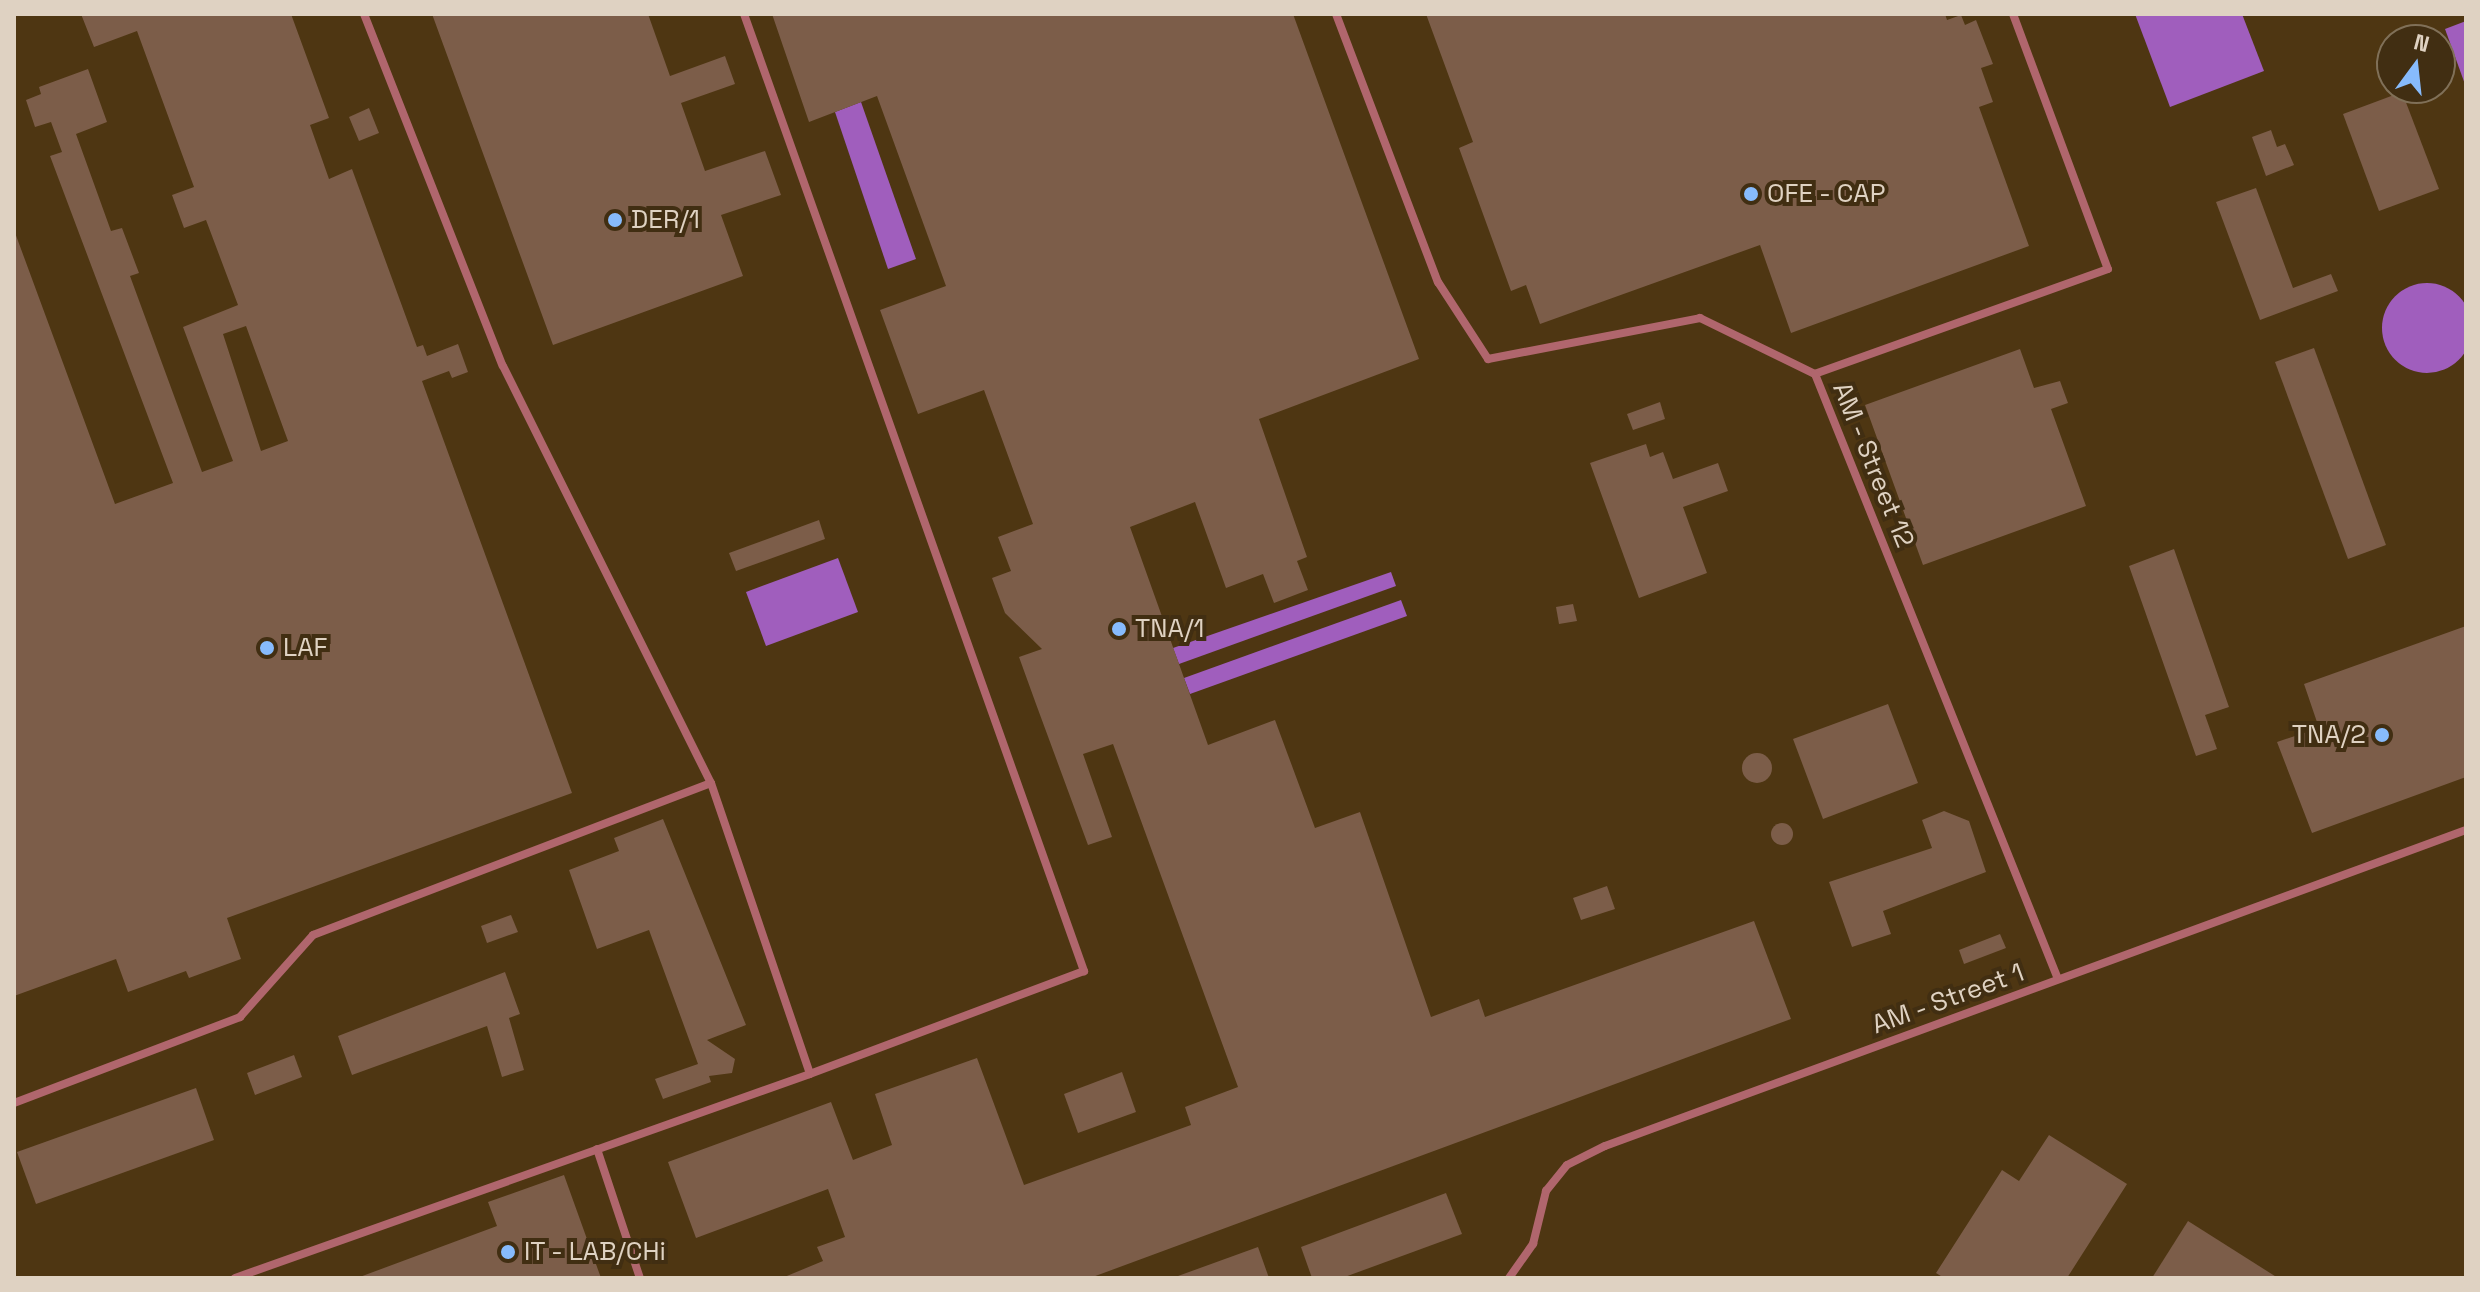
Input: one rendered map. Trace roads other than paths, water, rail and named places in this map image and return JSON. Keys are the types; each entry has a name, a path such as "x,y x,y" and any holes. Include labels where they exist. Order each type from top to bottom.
{"lane":[{"path":"364,14 503,366 711,783 810,1074"},
{"path":"235,1278 810,1074 1084,971 744,14"},
{"path":"1336,14 1438,282 1488,359 1700,318 1815,374"},
{"name":"AM - Street 12","path":"2013,14 2108,269 1815,374 2058,979"},
{"path":"14,1103 240,1017 313,935 711,783"},
{"name":"AM - Street 1","path":"1509,1278 1533,1244 1546,1191 1567,1165 1605,1146 2466,830"},
{"path":"597,1149 640,1278"}],"place":[{"name":"OFE - CAP","path":"1751,194"},
{"name":"DER/1","path":"615,220"},
{"name":"TNA/1","path":"1119,629"},
{"name":"LAF","path":"267,648"},
{"name":"TNA/2","path":"2382,735"},
{"name":"IT - LAB/CHi","path":"508,1252"}]}
